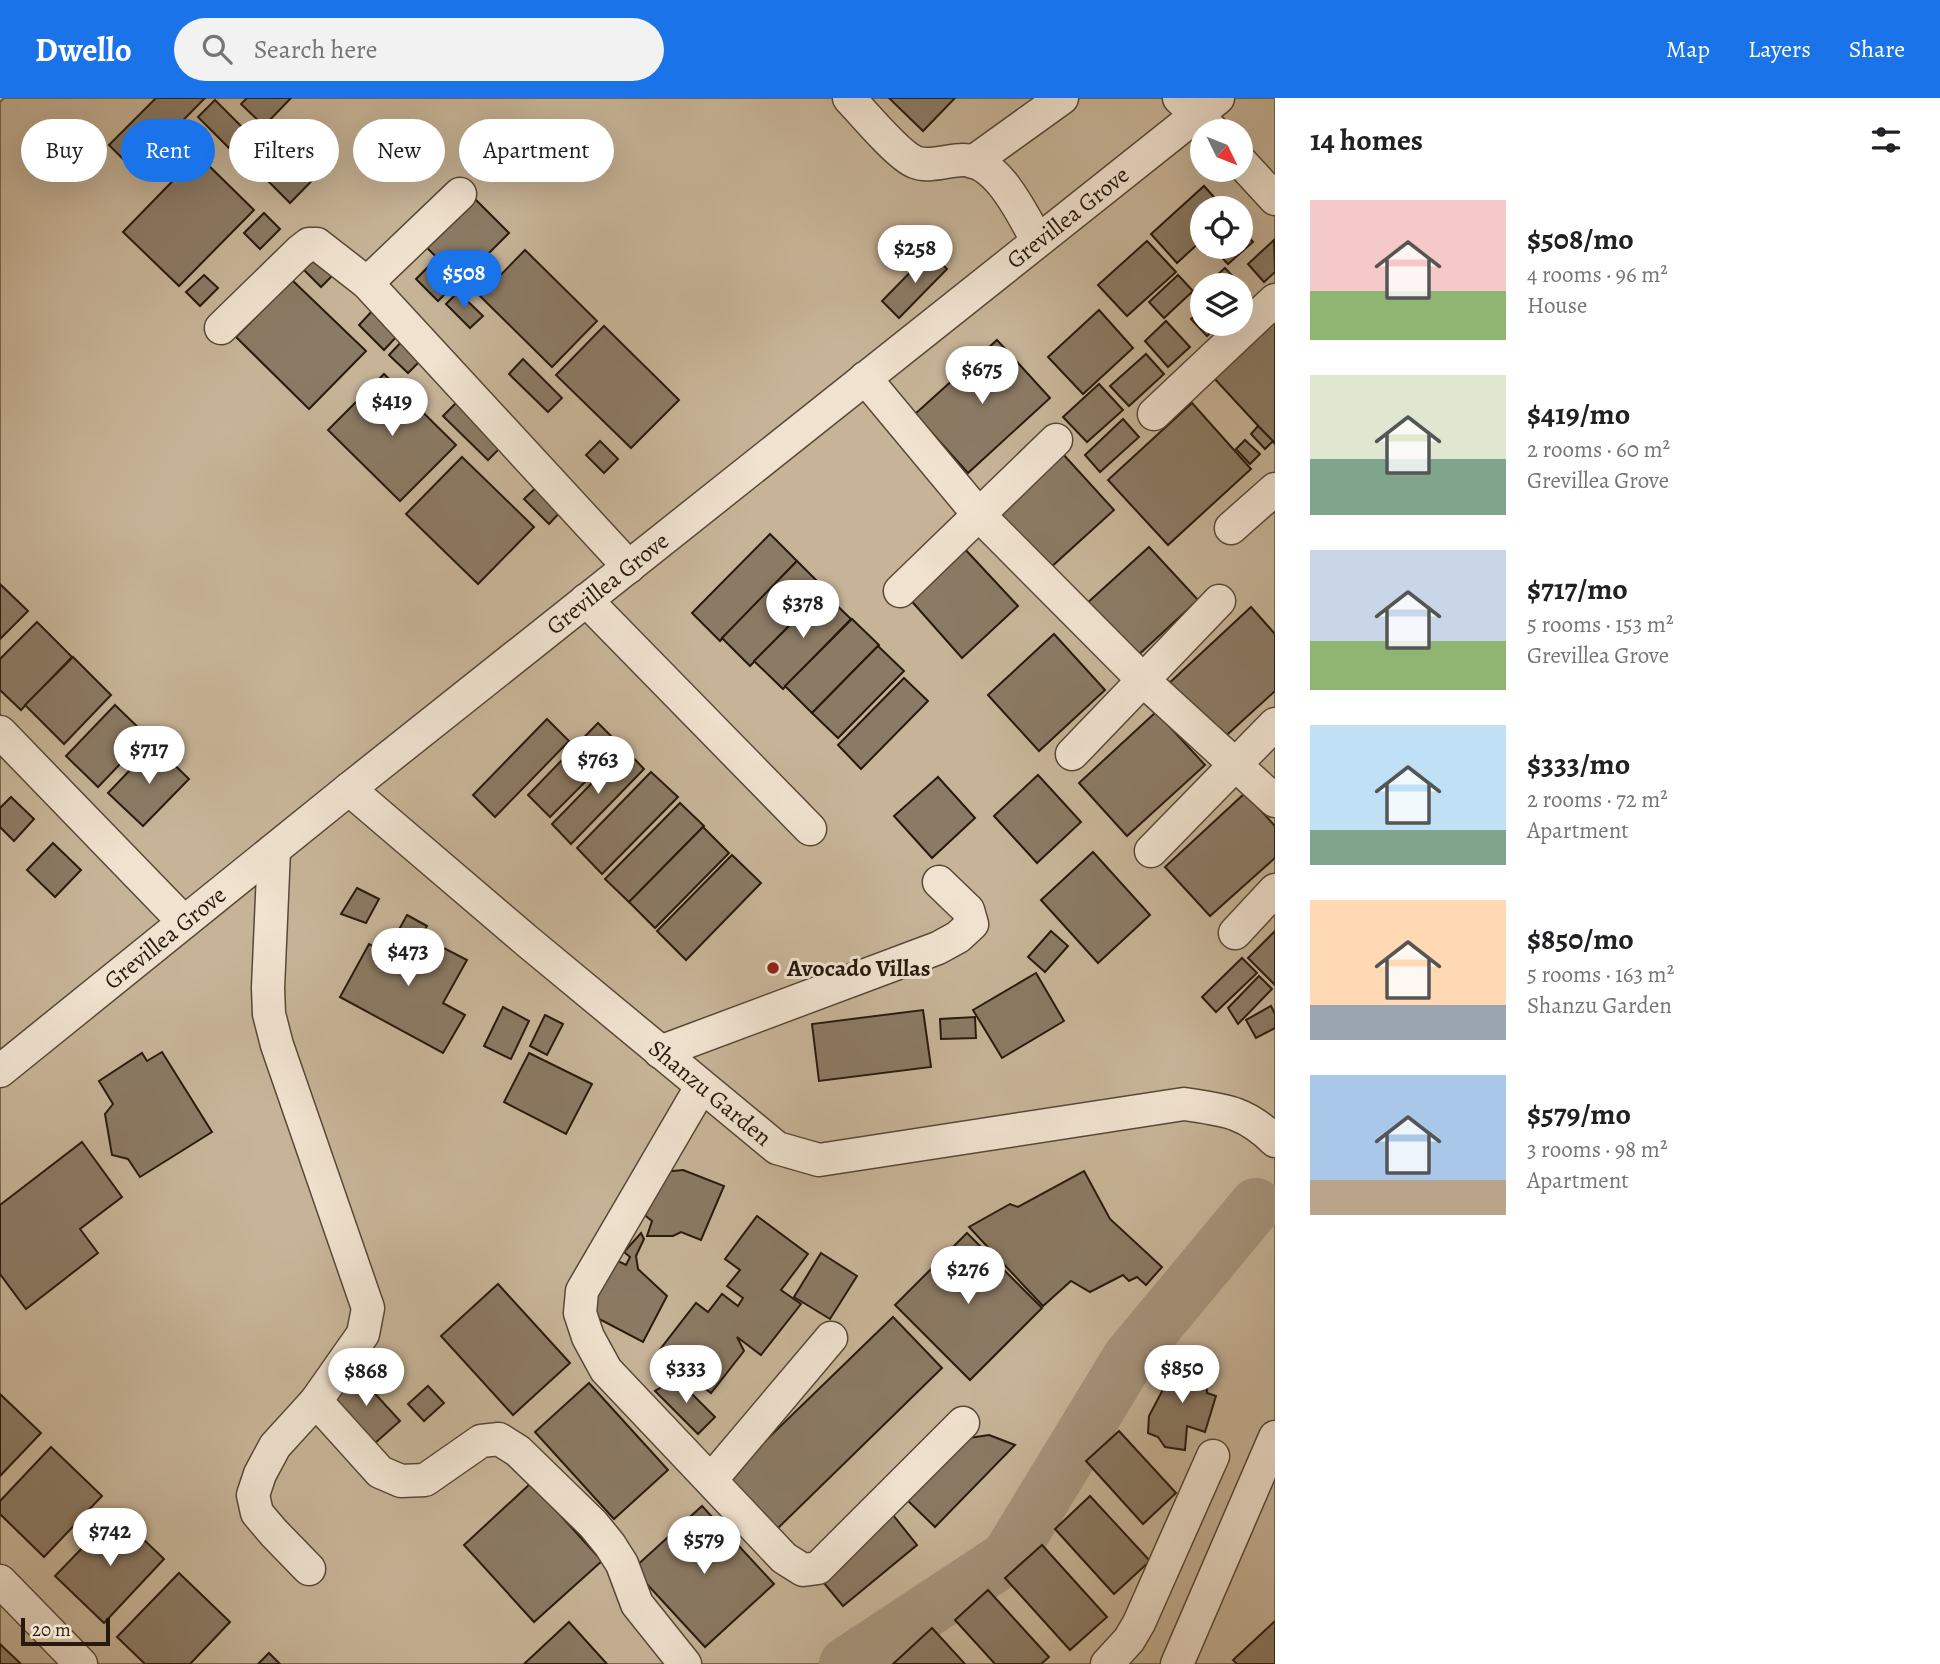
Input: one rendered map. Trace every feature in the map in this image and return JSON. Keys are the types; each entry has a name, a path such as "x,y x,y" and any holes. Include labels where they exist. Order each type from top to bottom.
{"street":[{"path":"849,98 891,142 915,162 940,164 965,160 987,167 1010,195 1037,240"},
{"path":"973,162 1062,98"},
{"name":"Grevillea Grove","path":"0,1071 349,789 1202,110"},
{"path":"1253,175 1275,199"},
{"path":"367,283 460,194"},
{"path":"221,328 309,244 317,244 367,283 629,567"},
{"path":"1154,414 1275,300"},
{"path":"865,377 979,515 1143,680 1275,801"},
{"path":"900,591 1056,440"},
{"path":"1231,528 1275,489"},
{"path":"586,600 810,829"},
{"path":"1072,754 1219,601"},
{"path":"1152,850 1275,724"},
{"path":"0,732 184,922"},
{"name":"Shanzu Garden","path":"349,789 701,1087 777,1148 818,1160 1184,1104 1232,1111 1266,1132 1275,1141"},
{"path":"274,850 269,1014 277,1045 368,1308 363,1334 316,1401 275,1446 260,1474 253,1495 257,1513 309,1569"},
{"path":"660,1052 938,948 958,937 972,924 968,910 939,882"},
{"path":"1235,933 1275,890"},
{"path":"701,1087 582,1291 580,1313 588,1337 606,1370 785,1558 803,1570 818,1568 963,1423"},
{"path":"711,1480 831,1338"},
{"path":"316,1401 380,1472 401,1481 425,1480 481,1441 499,1439 518,1451 593,1524 610,1545 622,1564 637,1604 685,1664"},
{"path":"1129,1640 1177,1663 1275,1437"},
{"path":"1107,1664 1129,1640 1139,1623 1213,1456"},
{"path":"0,1581 81,1664"}],"shaded area":[{"path":"4,98 1275,98 1275,1664 0,1664 0,102"}],"building":[{"path":"156,98 205,98 184,119 135,119"},
{"path":"247,98 291,98 271,119 257,119 241,104"},
{"path":"889,98 955,98 923,131"},
{"path":"215,100 234,119 229,119 229,148 215,134 215,119 198,117"},
{"path":"121,133 121,157 109,145"},
{"path":"215,172 254,210 179,286 123,232 172,182 215,182"},
{"path":"269,182 311,182 290,203"},
{"path":"1204,186 1213,196 1193,196"},
{"path":"470,194 509,233 461,281 422,243"},
{"path":"1190,199 1190,251 1177,263 1151,234"},
{"path":"264,213 280,229 260,249 244,233"},
{"path":"1274,240 1275,272 1264,282 1248,264"},
{"path":"1147,241 1176,272 1127,316 1098,285"},
{"path":"310,248 335,273 321,287 296,262"},
{"path":"525,250 597,321 552,367 480,296"},
{"path":"930,252 947,269 899,318 882,301"},
{"path":"430,265 452,287 438,301 416,279"},
{"path":"204,275 218,288 200,306 186,292"},
{"path":"1178,275 1190,288 1190,294 1164,318 1149,302"},
{"path":"292,280 366,351 309,409 236,337"},
{"path":"458,292 483,316 470,328 446,304"},
{"path":"374,309 399,334 384,350 359,325"},
{"path":"1099,310 1133,348 1083,394 1048,357"},
{"path":"1275,320 1275,444 1213,377"},
{"path":"1166,321 1190,347 1168,367 1145,341"},
{"path":"604,326 679,400 631,448 556,375"},
{"path":"404,339 423,358 408,373 389,355"},
{"path":"997,340 1050,398 968,473 915,414"},
{"path":"1146,354 1164,374 1129,406 1110,386"},
{"path":"523,359 562,398 548,412 509,374"},
{"path":"384,374 456,445 400,501 328,430"},
{"path":"1099,384 1123,410 1087,442 1063,417"},
{"path":"459,400 504,444 488,460 443,416"},
{"path":"1192,403 1251,469 1168,545 1108,480"},
{"path":"1123,419 1139,437 1100,472 1085,455"},
{"path":"1258,426 1273,441 1265,449 1251,434"},
{"path":"1245,440 1260,454 1250,464 1236,449"},
{"path":"600,441 618,459 604,473 586,455"},
{"path":"1062,453 1114,510 1049,569 997,512"},
{"path":"462,457 534,527 478,584 406,514"},
{"path":"541,483 565,507 549,524 524,499"},
{"path":"770,534 797,561 720,641 692,613"},
{"path":"962,546 1018,606 962,658 907,596"},
{"path":"1149,547 1198,600 1134,659 1085,605"},
{"path":"797,561 825,589 750,666 722,638"},
{"path":"0,584 28,611 0,639"},
{"path":"823,592 851,619 783,689 754,661"},
{"path":"1251,607 1275,634 1275,691 1218,743 1166,686"},
{"path":"852,619 879,645 812,713 785,686"},
{"path":"37,622 72,657 21,710 0,690 0,659"},
{"path":"1054,634 1105,690 1039,751 988,695"},
{"path":"878,646 904,671 838,738 812,713"},
{"path":"73,657 111,695 64,744 25,705"},
{"path":"904,678 928,701 861,769 838,745"},
{"path":"115,705 147,736 98,787 66,756"},
{"path":"1156,712 1205,765 1127,836 1079,783"},
{"path":"547,719 569,741 495,817 473,795"},
{"path":"598,723 621,746 550,817 528,795"},
{"path":"154,745 189,779 143,826 108,793"},
{"path":"625,749 644,769 571,844 552,824"},
{"path":"651,772 678,797 602,874 577,848"},
{"path":"1038,775 1081,822 1037,863 994,816"},
{"path":"938,777 975,818 932,858 894,816"},
{"path":"1245,793 1275,826 1275,858 1210,916 1165,867"},
{"path":"11,797 34,819 14,841 0,827 0,808"},
{"path":"680,803 704,826 629,902 605,879"},
{"path":"703,827 729,853 655,928 629,902"},
{"path":"53,843 81,870 55,897 27,870"},
{"path":"1093,852 1150,915 1098,963 1041,900"},
{"path":"732,855 761,883 686,960 657,931"},
{"path":"357,888 379,899 366,923 341,914"},
{"path":"407,915 427,926 406,963 425,973 440,946 467,960 443,1003 465,1015 443,1053 340,997 369,944 386,953"},
{"path":"1051,931 1068,946 1045,972 1028,957"},
{"path":"1275,931 1275,985 1248,958"},
{"path":"1242,958 1257,973 1216,1012 1202,997"},
{"path":"1036,973 1064,1021 1002,1058 973,1010"},
{"path":"1259,976 1272,989 1238,1024 1228,1008"},
{"path":"1271,1006 1275,1014 1275,1028 1256,1038 1246,1020"},
{"path":"503,1007 529,1021 511,1059 484,1046"},
{"path":"923,1010 931,1067 819,1081 812,1024"},
{"path":"545,1015 563,1024 547,1055 530,1046"},
{"path":"975,1017 976,1038 941,1039 940,1019"},
{"path":"162,1052 212,1132 140,1177 128,1159 112,1155 105,1114 113,1104 99,1081 142,1053 147,1061"},
{"path":"529,1053 592,1084 566,1134 504,1102"},
{"path":"82,1142 122,1197 80,1229 98,1253 26,1309 0,1274 0,1205"},
{"path":"683,1170 724,1186 701,1240 681,1232 673,1236 647,1236 652,1221 635,1207 663,1172"},
{"path":"1084,1171 1110,1219 1162,1267 1146,1285 1137,1277 1129,1281 1123,1275 1090,1292 1071,1281 1043,1306 969,1227 1010,1204 1018,1207"},
{"path":"757,1216 808,1254 781,1290 801,1304 761,1355 737,1337 744,1351 711,1393 658,1352 696,1303 708,1312 722,1294 738,1306 743,1298 727,1286 740,1270 725,1259"},
{"path":"641,1233 644,1239 636,1256 638,1269 667,1296 643,1342 584,1311 612,1258 626,1265 630,1257 624,1252"},
{"path":"967,1233 1042,1308 970,1380 895,1305"},
{"path":"821,1253 857,1276 830,1319 794,1297"},
{"path":"498,1284 570,1363 513,1415 441,1336"},
{"path":"893,1317 942,1368 776,1530 726,1479"},
{"path":"1205,1360 1207,1393 1216,1396 1205,1432 1187,1426 1185,1450 1165,1447 1158,1437 1148,1433 1149,1416 1170,1376 1185,1361"},
{"path":"356,1373 400,1421 375,1443 332,1395"},
{"path":"676,1378 715,1417 698,1434 655,1391"},
{"path":"589,1383 668,1470 614,1519 535,1432"},
{"path":"428,1386 444,1403 424,1421 408,1404"},
{"path":"0,1394 41,1433 0,1476"},
{"path":"1119,1431 1176,1493 1143,1524 1086,1461"},
{"path":"989,1435 1015,1445 935,1527 905,1498 962,1439"},
{"path":"51,1447 102,1496 44,1557 0,1514 0,1501"},
{"path":"531,1483 602,1561 534,1622 464,1545"},
{"path":"1090,1496 1150,1561 1114,1594 1055,1529"},
{"path":"702,1506 774,1584 705,1647 633,1569"},
{"path":"116,1513 164,1559 104,1623 55,1576"},
{"path":"893,1515 917,1545 843,1606 818,1576"},
{"path":"1042,1545 1107,1617 1070,1650 1005,1578"},
{"path":"179,1573 230,1622 190,1664 145,1664 117,1637"},
{"path":"988,1590 1049,1657 1041,1664 995,1664 955,1620"},
{"path":"1275,1621 1275,1664 1237,1664 1233,1660"},
{"path":"569,1622 607,1664 524,1664"},
{"path":"932,1628 965,1664 893,1664"},
{"path":"0,1644 21,1664 0,1664"},
{"path":"269,1653 280,1664 258,1664"}],"waterway":[{"path":"846,1664 1008,1557 1129,1358 1256,1205"}],"place":[{"name":"Avocado Villas","path":"773,968"}]}
